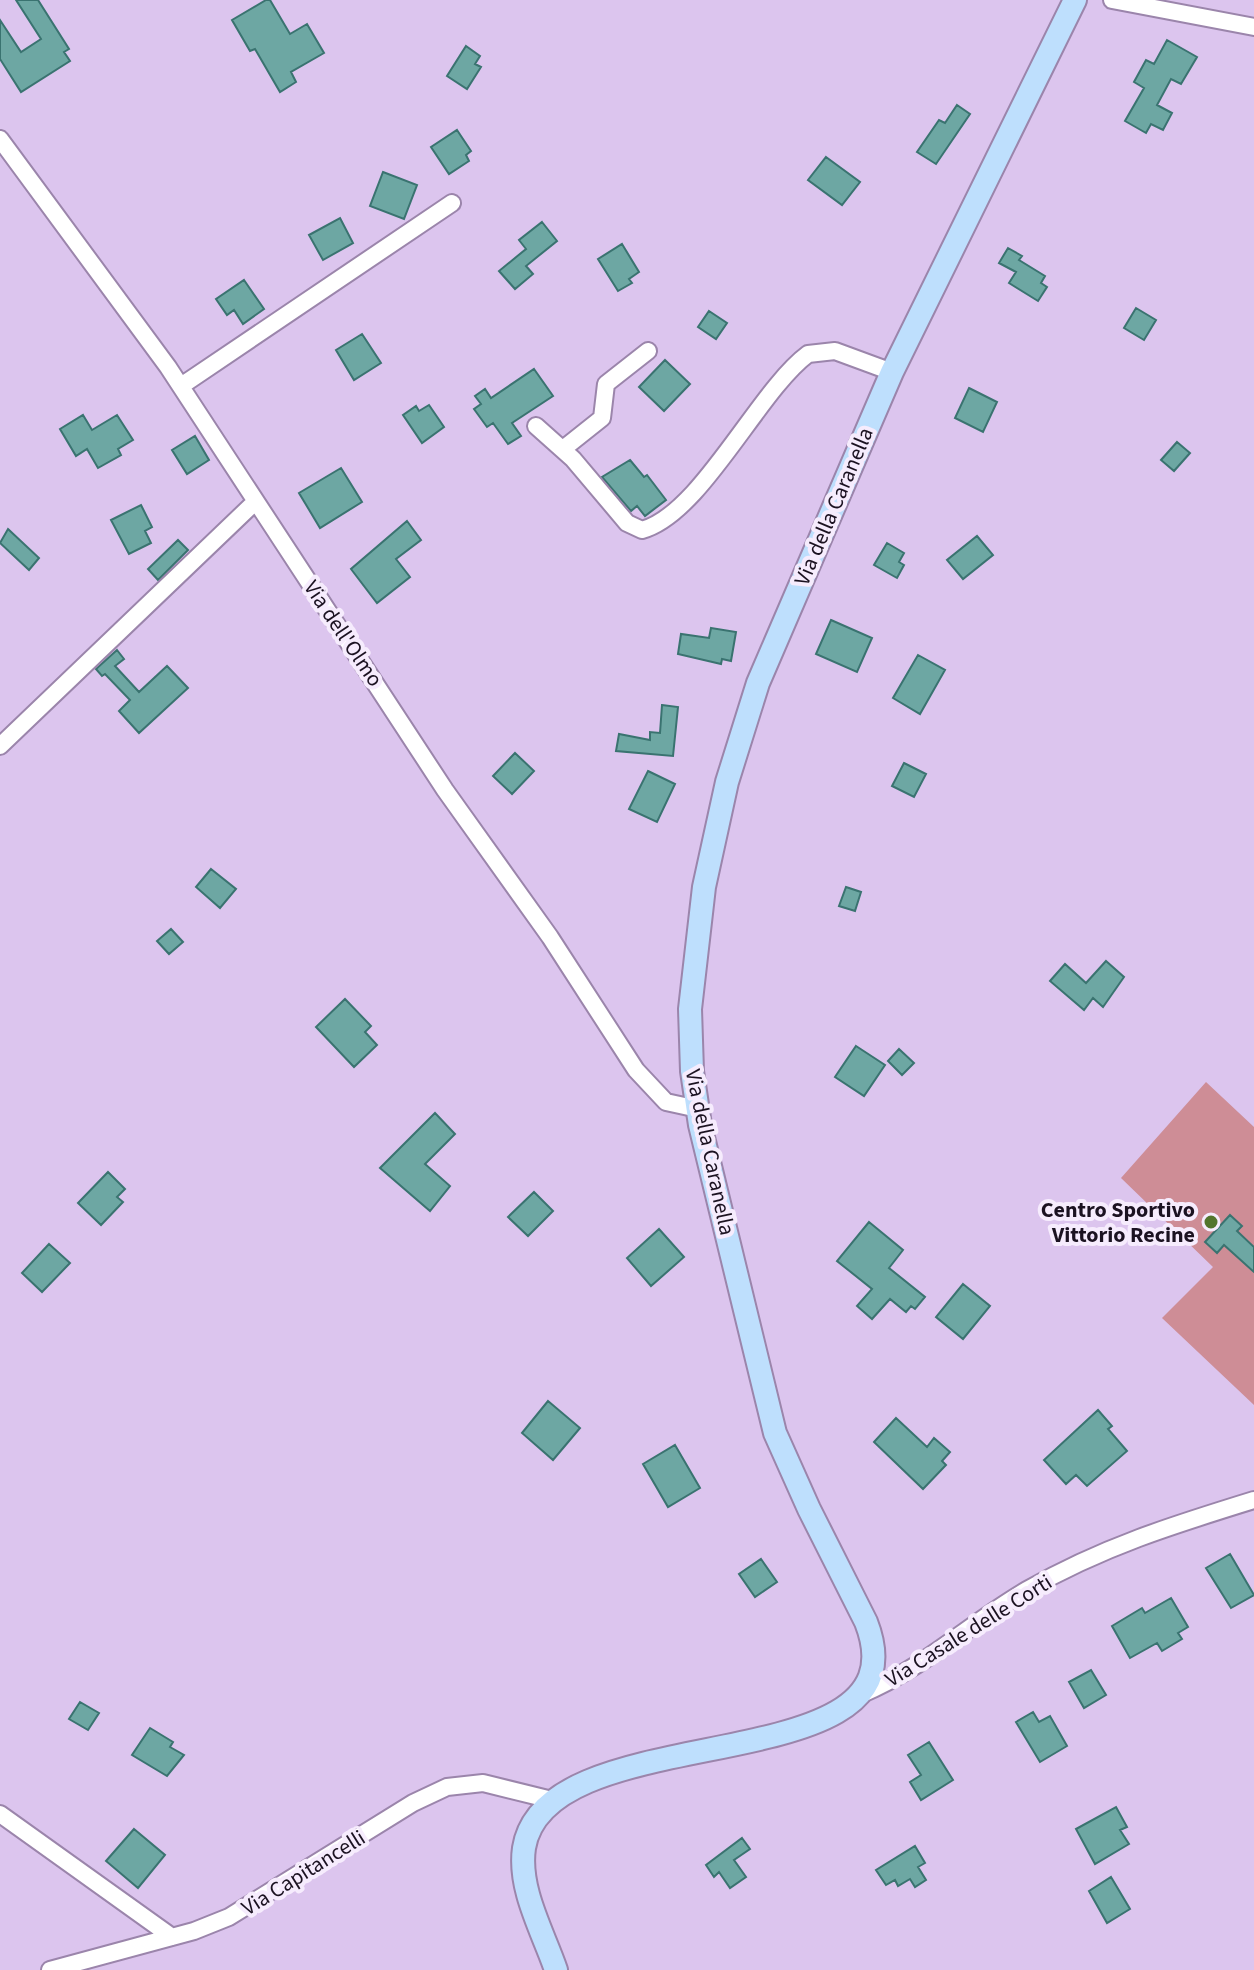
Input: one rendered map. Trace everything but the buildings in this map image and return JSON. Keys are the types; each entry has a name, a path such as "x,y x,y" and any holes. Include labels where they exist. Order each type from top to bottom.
{"main road":[{"name":"Via della Caranella","path":"862,1694 872,1673 872,1637 775,1433 698,1109 689,1041 704,887 727,782 763,671 892,372 1075,0"},
{"path":"556,1970 530,1898 523,1862 533,1821 552,1800 577,1786 617,1772 810,1724 841,1710 862,1694"}],"street":[{"path":"1112,0 1254,27"},
{"name":"Via dell'Olmo","path":"0,139 181,386 454,803 566,960 636,1070 666,1102 698,1109"},
{"path":"181,386 452,203"},
{"path":"563,449 602,418 606,384 648,351"},
{"path":"536,426 563,449 627,523 642,530 655,525 692,493 808,354 835,351 892,372"},
{"path":"0,746 255,502"},
{"name":"Via Casale delle Corti","path":"862,1694 910,1671 1006,1602 1085,1559 1144,1533 1254,1500"},
{"name":"Via Capitancelli","path":"50,1970 172,1937 240,1912 413,1803 447,1787 483,1783 552,1800"},
{"path":"0,1814 172,1937"}],"shaded area":[{"name":"Centro Sportivo Vittorio Recine","path":"1206,1082 1254,1127 1254,1405 1162,1318 1213,1267 1121,1178"}],"place":[{"name":"Centro Sportivo Vittorio Recine","path":"1211,1222"}]}
